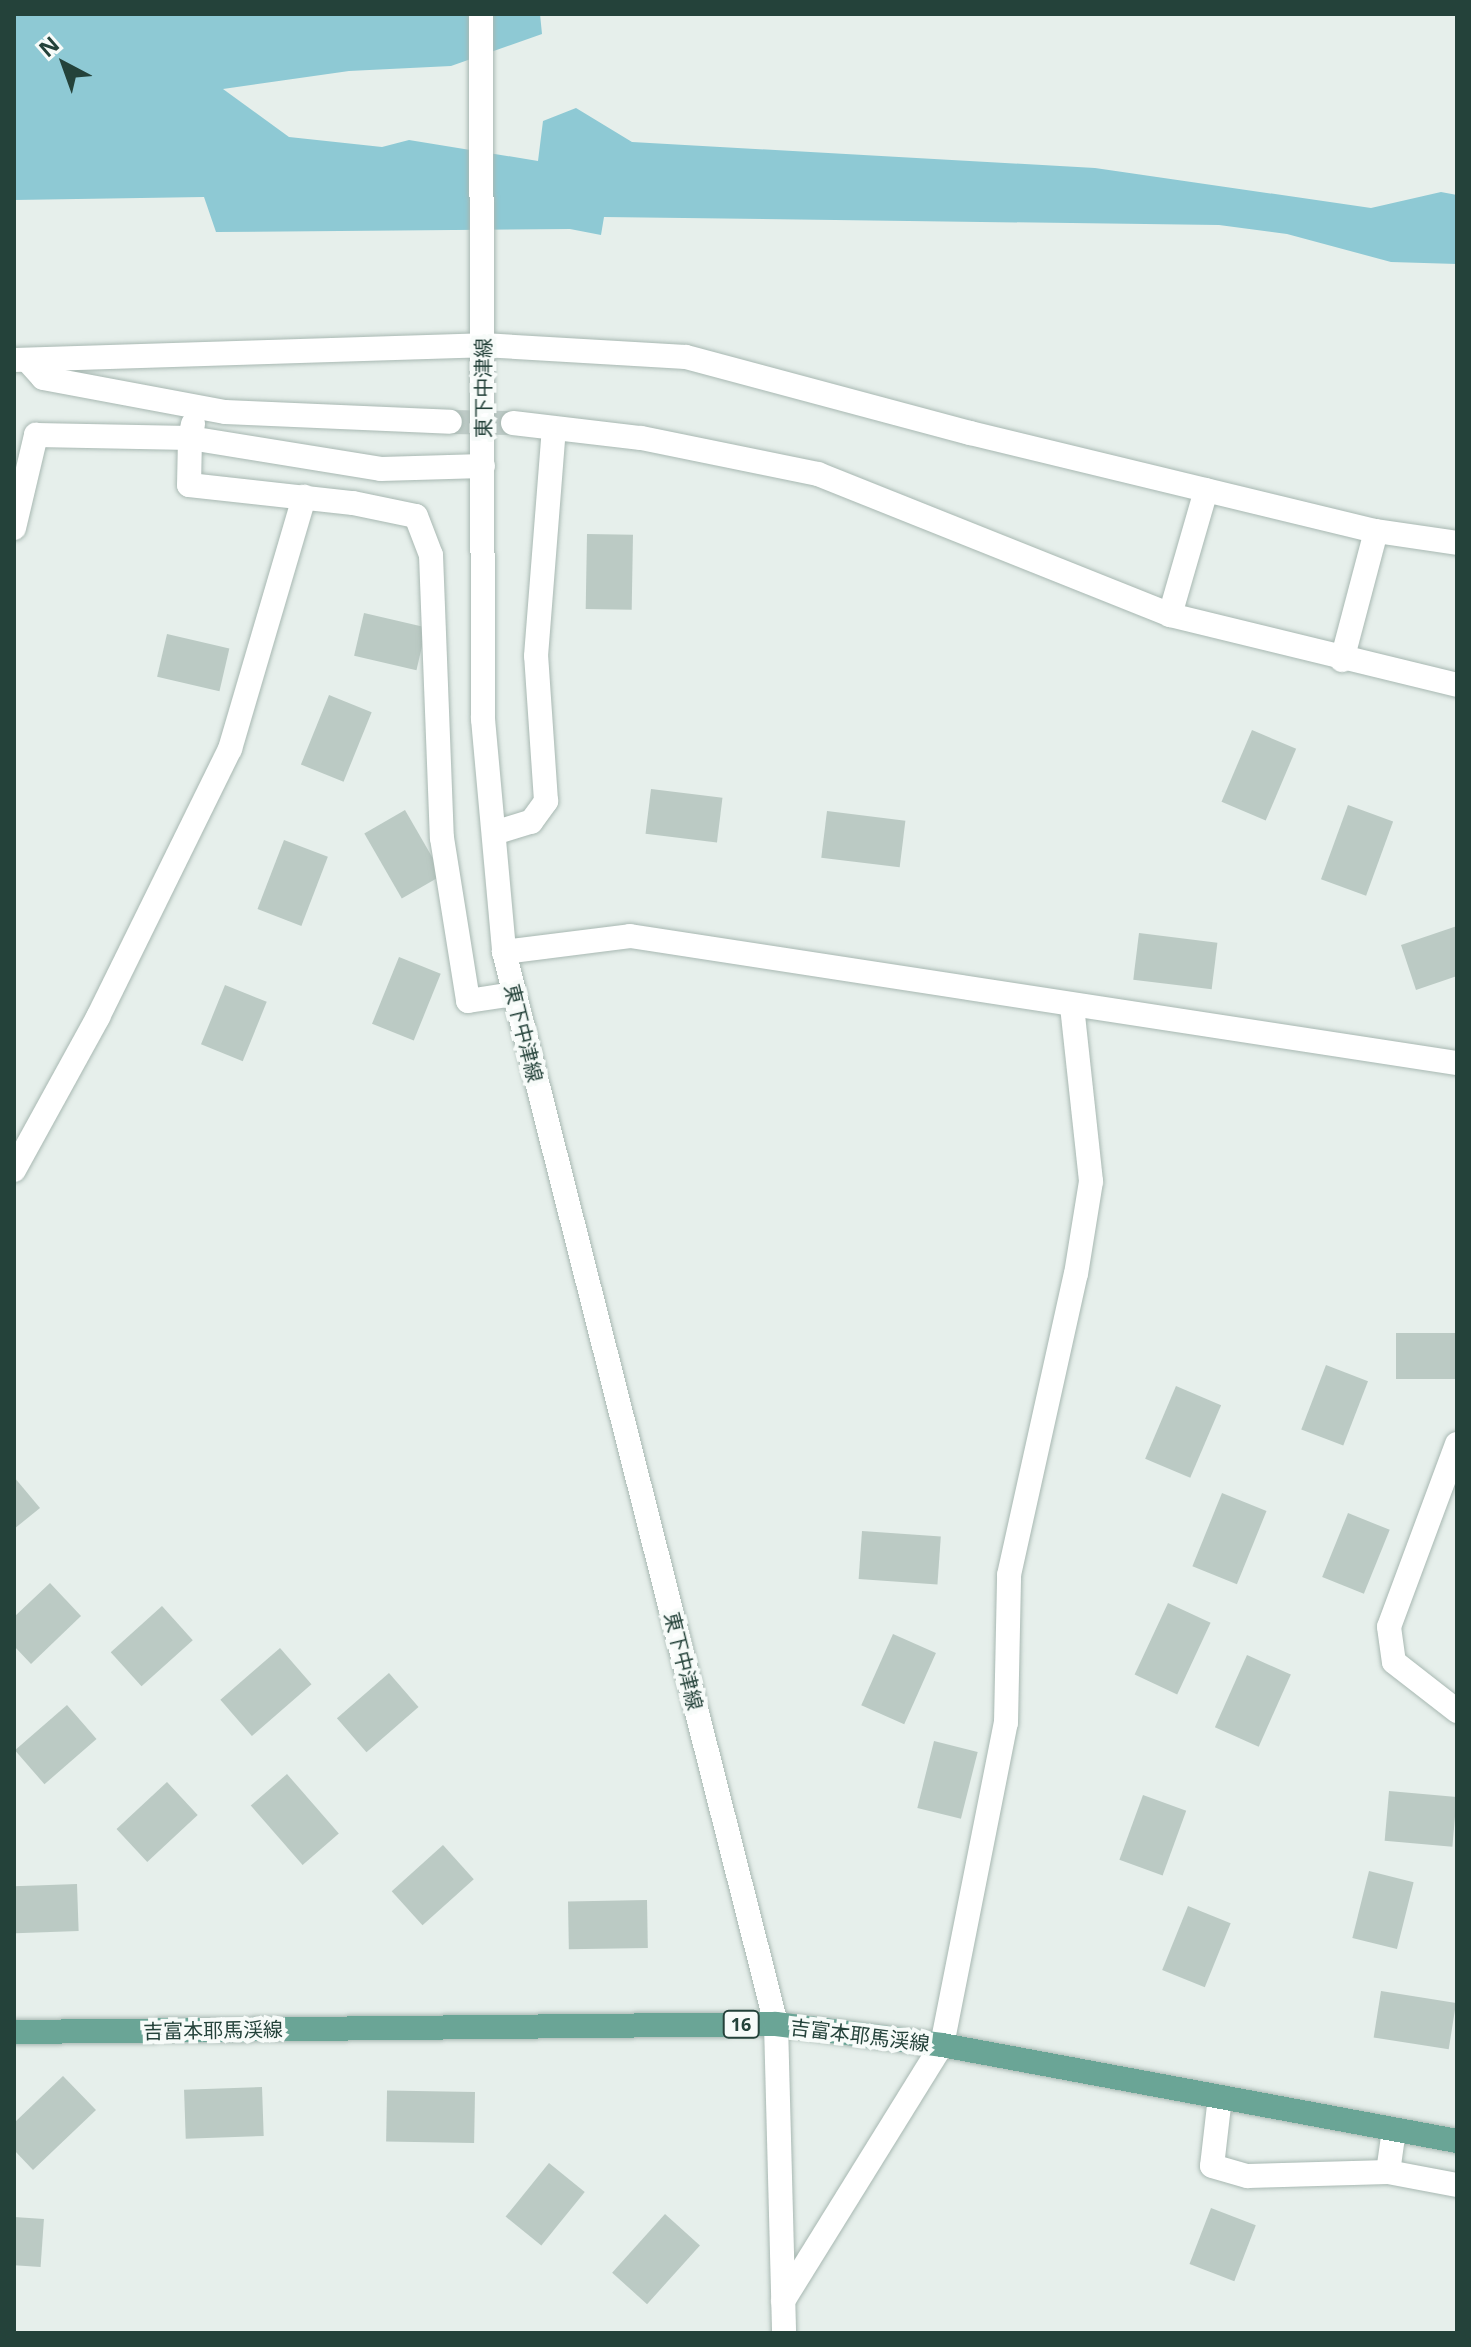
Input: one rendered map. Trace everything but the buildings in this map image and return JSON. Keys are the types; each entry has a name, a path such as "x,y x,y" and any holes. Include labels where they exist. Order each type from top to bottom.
{"main road":[{"name":"吉富本耶馬渓線","path":"14,2032 776,2024 942,2045 1457,2141"}],"street":[{"name":"東下中津線","path":"481,14 483,719 504,952 776,2024 784,2333"},
{"path":"20,360 483,345 686,357 1206,490 1376,531 1457,543"},
{"path":"20,360 43,378 197,406 450,422"},
{"path":"197,406 190,438 189,485 304,497 416,516 431,555 442,838 468,1001 514,994"},
{"path":"513,423 641,438 818,474 1170,615 1342,660 1457,685"},
{"path":"494,833 531,822 546,801 536,656 554,429"},
{"path":"14,528 36,435 190,438 381,469 483,466"},
{"path":"1170,615 1206,490"},
{"path":"14,1170 98,1017 230,749 304,497"},
{"path":"1342,660 1376,531"},
{"path":"504,952 630,936 1072,1007 1457,1063"},
{"path":"783,2301 942,2045 1006,1723 1009,1575 1076,1274 1091,1181 1072,1007"},
{"path":"1457,1444 1389,1627 1394,1662 1457,1711"},
{"path":"1220,2097 1212,2166 1248,2176 1388,2172 1457,2185"},
{"path":"1388,2172 1394,2130"}],"water":[{"path":"14,14 540,14 542,34 451,66 349,71 223,89 289,137 382,147 409,140 538,161 543,121 576,108 632,142 1095,168 1371,208 1441,192 1457,195 1457,264 1391,262 1287,234 1219,225 604,217 601,235 570,229 216,232 204,197 14,200"}],"tunnel":[{"path":"450,422 513,423"}]}
